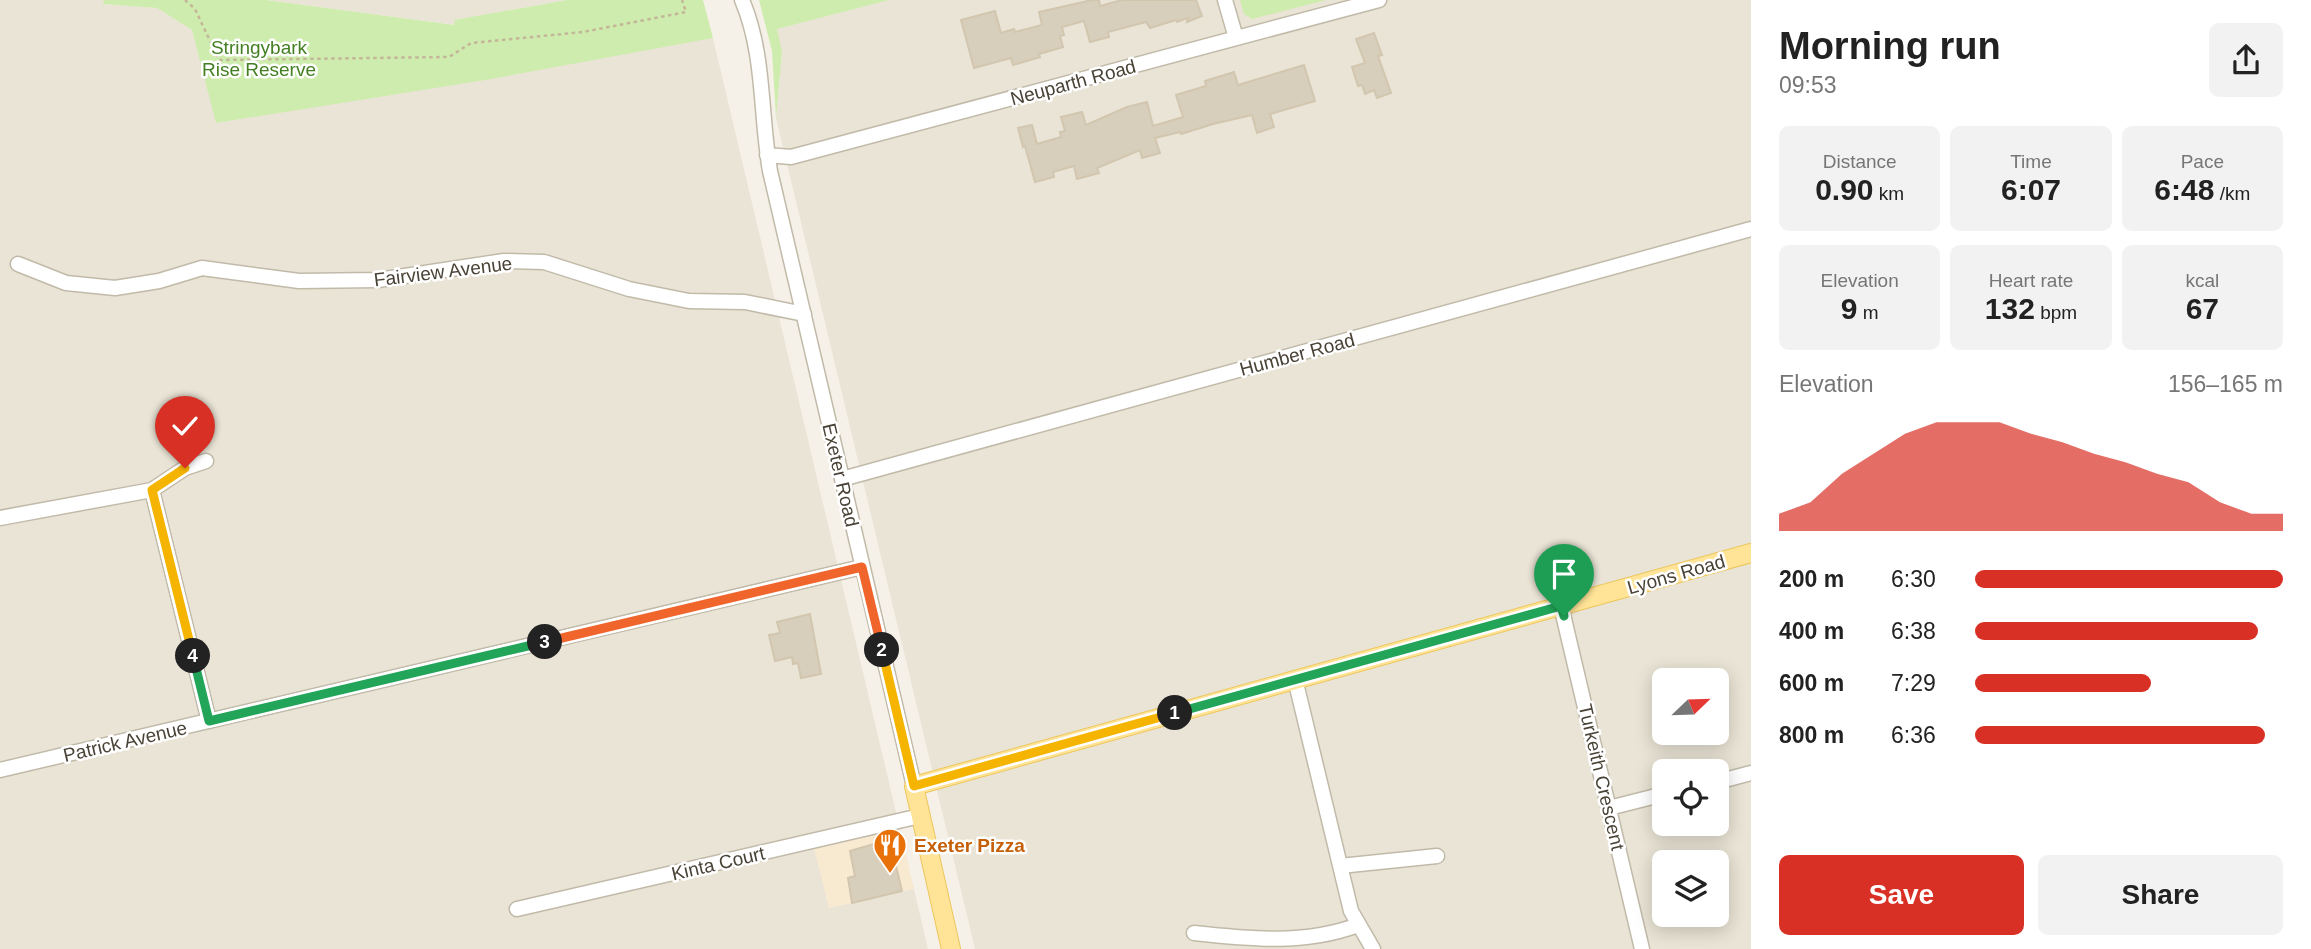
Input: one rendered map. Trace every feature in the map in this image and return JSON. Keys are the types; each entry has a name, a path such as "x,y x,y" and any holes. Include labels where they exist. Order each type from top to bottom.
{"main road":[{"name":"Lyons Road","path":"914,786 1751,553"},
{"name":"Exeter Road","path":"914,786 951,949"}],"street":[{"name":"Exeter Road","path":"742,0 757,45 767,155 914,786"},
{"path":"1225,0 1236,38"},
{"name":"Neuparth Road","path":"767,155 791,157 1379,0"},
{"name":"Humber Road","path":"842,479 1751,229"},
{"name":"Fairview Avenue","path":"18,264 66,283 115,288 159,281 202,268 299,281 378,280 504,261 544,262 607,282 677,299 745,302 804,314"},
{"path":"0,518 152,490 185,468 206,461"},
{"path":"152,490 209,721"},
{"name":"Patrick Avenue","path":"0,770 862,567"},
{"name":"Turkeith Crescent","path":"1561,606 1642,949"},
{"path":"1295,679 1351,911 1373,949"},
{"path":"1729,779 1751,773"},
{"path":"1609,808 1652,797"},
{"name":"Kinta Court","path":"517,909 920,816"},
{"path":"1340,866 1437,856"},
{"path":"1194,933 1258,939 1311,937 1336,933 1358,925"}],"path":[{"path":"185,0 195,9 219,60 449,57 471,43 583,32 686,12 682,0"}],"shaded area":[{"path":"0,0 104,0 104,4 157,8 192,30 217,123 713,38 900,829 815,849 829,908 914,889 928,949 0,949"},
{"path":"266,0 567,0 455,20 456,25"},
{"path":"889,0 1751,0 1751,949 975,949 776,118 782,52 776,29"},
{"path":"900,829 914,889 829,908 814,849"}],"green space":[{"name":"Stringybark Rise Reserve","path":"104,0 266,0 455,25 454,20 567,0 703,0 713,38 491,79 216,123 192,30 157,8 103,4"},
{"path":"759,0 889,0 777,29 782,52 776,118 772,51"},
{"path":"1240,0 1326,0 1252,19 1244,14"}],"building":[{"path":"1099,0 1100,6 1122,0 1196,0 1202,16 1187,22 1188,18 1150,28 1146,22 1108,32 1109,37 1090,42 1084,21 1062,27 1064,35 1060,36 1063,47 1039,54 1040,57 1013,65 1011,58 974,68 961,20 995,11 1001,33 1014,29 1015,32 1042,25 1039,12"},
{"path":"1374,33 1382,55 1378,56 1391,93 1377,98 1374,90 1365,94 1362,85 1358,86 1352,67 1365,63 1356,39"},
{"path":"1304,65 1315,101 1270,114 1274,127 1257,133 1252,115 1181,134 1180,132 1155,138 1160,153 1142,158 1140,150 1097,168 1099,173 1077,179 1074,166 1053,172 1054,177 1035,182 1018,128 1032,125 1037,144 1061,137 1060,132 1065,131 1061,117 1082,112 1086,125 1127,107 1147,102 1153,126 1183,117 1176,95 1206,86 1205,81 1234,72 1238,85"},
{"path":"810,614 821,674 801,678 798,663 793,664 792,657 775,661 769,635 780,633 777,622"},
{"path":"884,841 891,845 902,891 852,903 848,878 855,876 850,851"}],"place":[{"name":"Exeter Pizza","path":"890,875"}],"route":[{"path":"185,468 152,490 209,721 862,567 914,786 1561,606 1564,616"}]}
